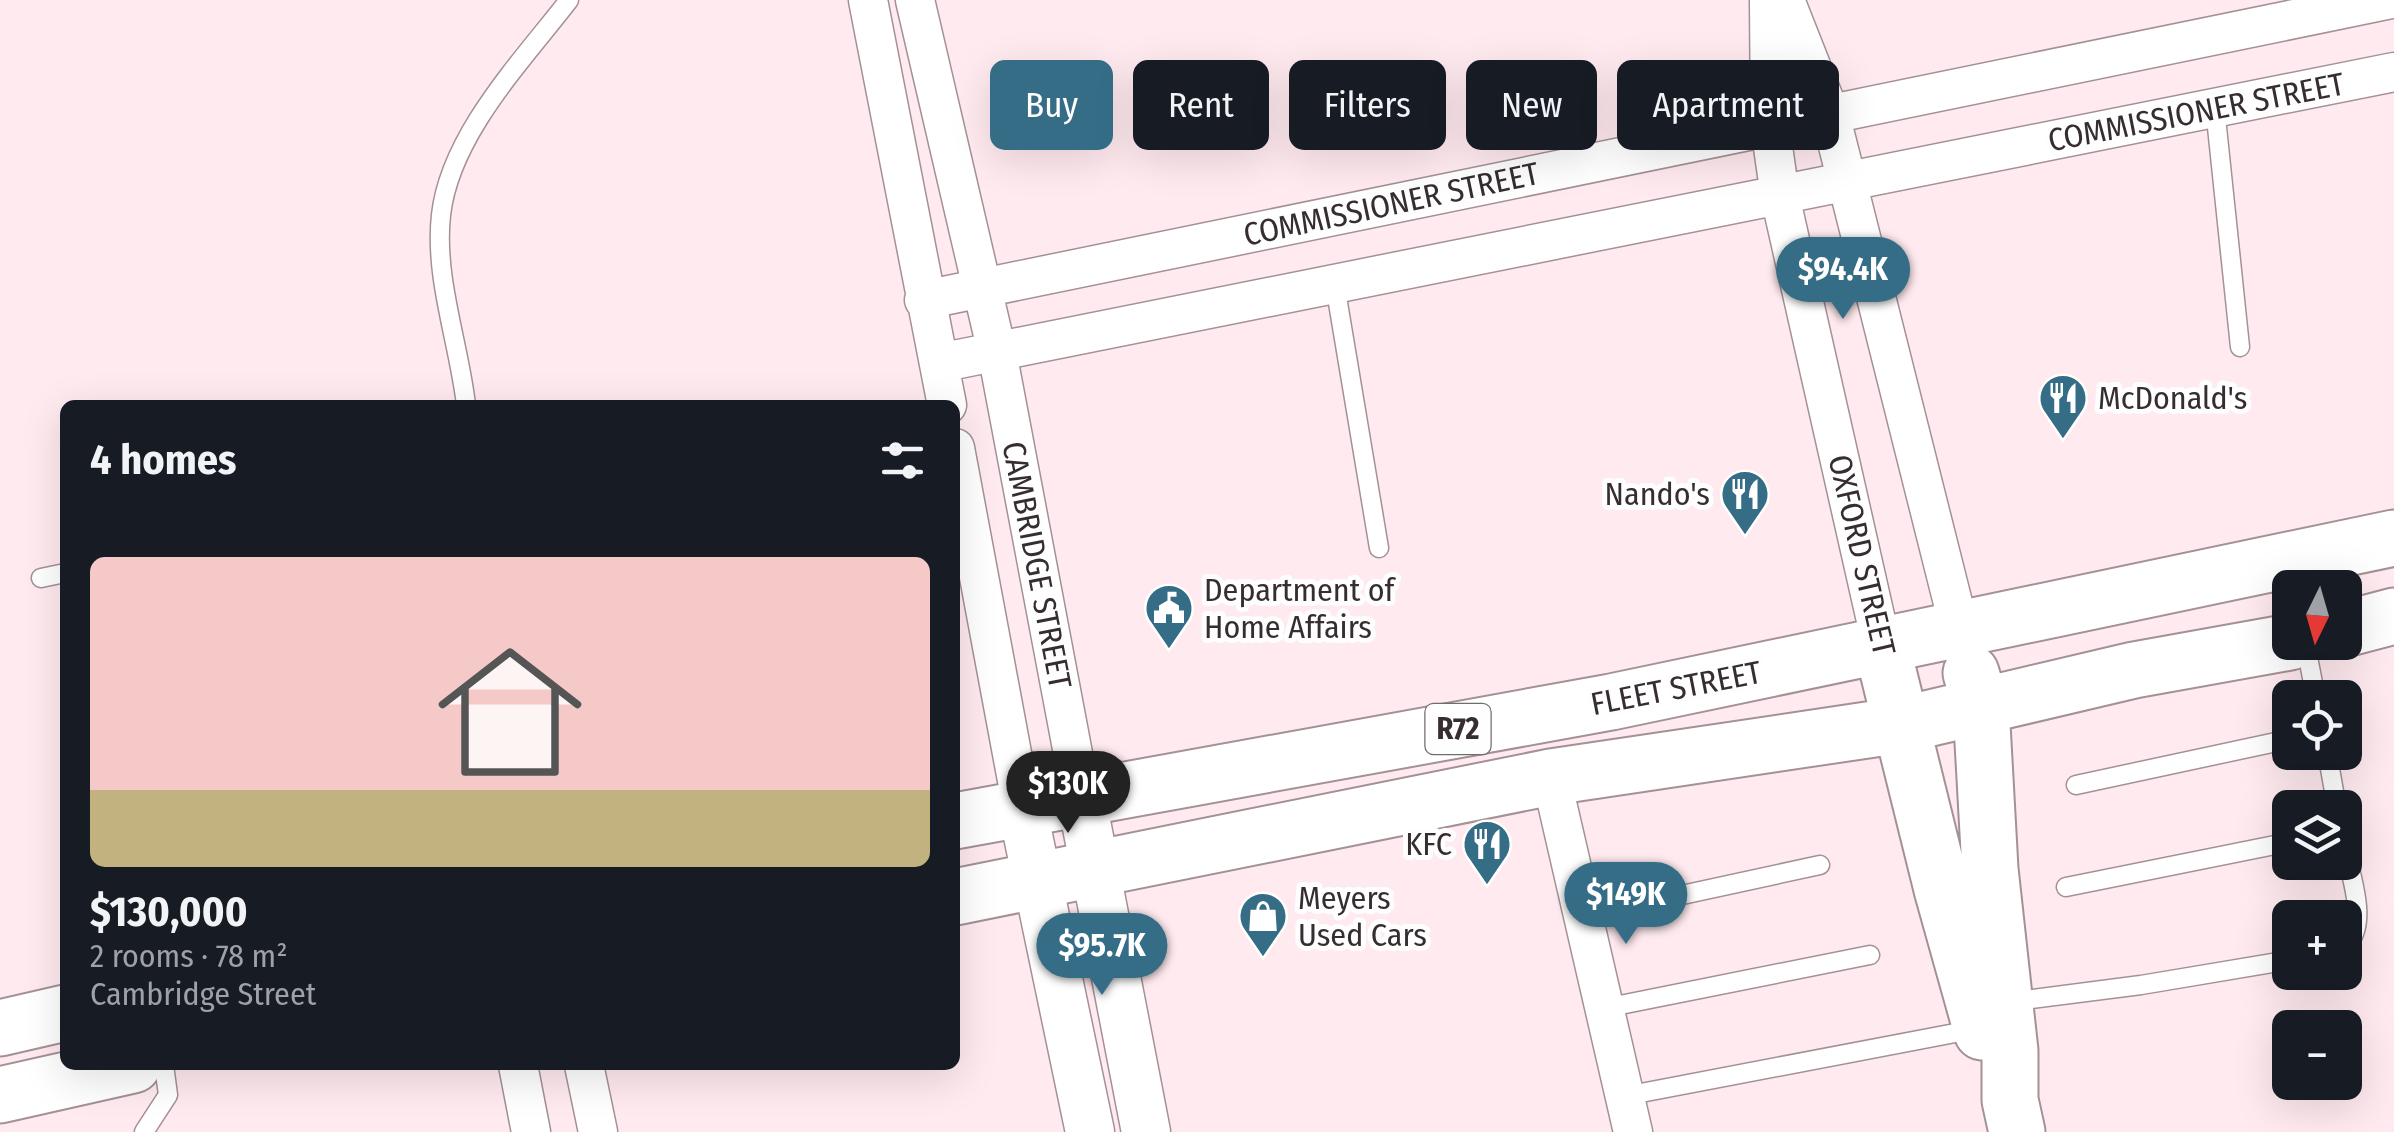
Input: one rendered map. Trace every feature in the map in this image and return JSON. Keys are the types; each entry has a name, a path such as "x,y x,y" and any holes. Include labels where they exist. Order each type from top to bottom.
{"main road":[{"name":"FLEET STREET","path":"960,820 1611,702 1960,632 2394,538"},
{"path":"2362,624 2394,616"},
{"name":"OXFORD STREET","path":"1960,632 1980,706 1990,868 1993,1016 1989,1056 2014,1116"},
{"name":"FLEET STREET","path":"960,896 1551,777 1902,725 2134,670 2272,645"},
{"name":"OXFORD STREET","path":"1882,646 1902,725 1993,1016"},
{"path":"0,1028 60,1014"},
{"path":"0,1095 111,1070"}],"street":[{"path":"868,0 946,400"},
{"name":"CAMBRIDGE STREET","path":"916,0 997,352 1146,1132"},
{"name":"OXFORD STREET","path":"1770,0 1770,60"},
{"name":"OXFORD STREET","path":"1786,0 1809,60"},
{"name":"COMMISSIONER STREET","path":"1839,112 2388,0"},
{"name":"COMMISSIONER STREET","path":"939,363 2394,72"},
{"name":"OXFORD STREET","path":"1839,148 1960,632"},
{"name":"COMMISSIONER STREET","path":"924,300 1653,150"},
{"name":"OXFORD STREET","path":"1773,150 1780,196 1882,646"},
{"name":"CAMBRIDGE STREET","path":"960,475 1022,806 1090,1132"},
{"path":"1551,777 1629,1114"},
{"path":"519,1070 531,1132"},
{"path":"585,1070 598,1132"}],"lane":[{"path":"465,400 442,251 441,216 451,174 482,114 570,0"},
{"path":"2215,108 2240,347"},
{"path":"1335,284 1379,548"},
{"path":"40,578 60,573"},
{"path":"2076,786 2272,743"},
{"path":"2066,887 2272,846"},
{"path":"1584,916 1820,865"},
{"path":"1605,1008 1870,955"},
{"path":"1629,1114 1993,1016 2272,963"},
{"path":"144,1132 168,1094 165,1070"}],"place":[{"name":"McDonald's","path":"2063,440"},
{"name":"Nando's","path":"1745,536"},
{"name":"Department of Home Affairs","path":"1169,650"},
{"name":"KFC","path":"1487,886"},
{"name":"Meyers Used Cars","path":"1263,958"}]}
